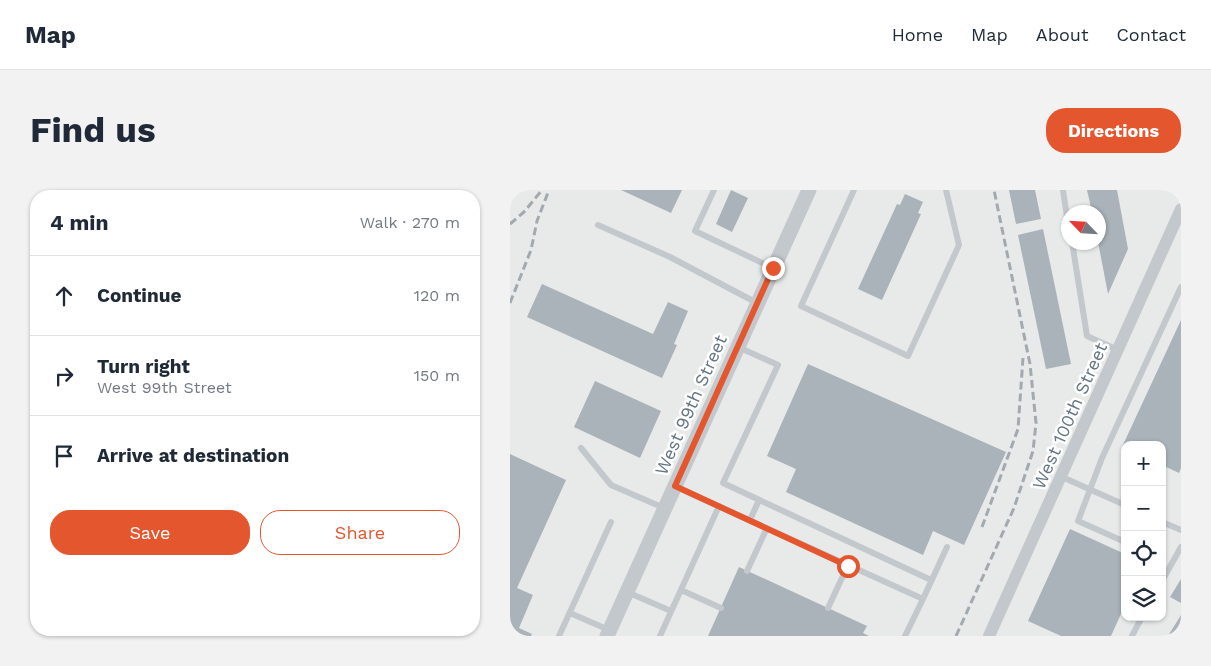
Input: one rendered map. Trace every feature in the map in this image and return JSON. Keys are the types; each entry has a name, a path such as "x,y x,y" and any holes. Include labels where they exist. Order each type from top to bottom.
{"street":[{"name":"West 99th Street","path":"608,633 809,190"},
{"name":"West 100th Street","path":"989,636 1180,215"}],"lane":[{"path":"714,190 695,231 773,268"},
{"path":"854,190 801,306 908,356 959,245 946,190"},
{"path":"1063,190 1065,205"},
{"path":"598,225 670,257 758,303"},
{"path":"1073,250 1087,336 1118,350"},
{"path":"1121,540 1078,521 1102,458 1181,287"},
{"path":"738,347 778,365 724,483 931,580"},
{"path":"580,448 611,485 664,508"},
{"path":"1062,477 1121,503"},
{"path":"675,486 922,599"},
{"path":"750,520 759,500"},
{"path":"660,636 719,506"},
{"path":"559,636 611,522"},
{"path":"1166,524 1181,530"},
{"path":"747,571 767,528"},
{"path":"905,636 947,547"},
{"path":"1165,576 1181,547"},
{"path":"828,608 848,566"},
{"path":"681,590 721,608"},
{"path":"627,592 671,611"},
{"path":"570,612 608,633"},
{"path":"1132,636 1140,621"}],"shaded area":[{"path":"510,190 1181,190 1181,636 510,636"}],"building":[{"path":"621,190 682,190 671,213"},
{"path":"731,190 748,198 732,232 716,224"},
{"path":"1009,190 1035,190 1041,219 1016,224"},
{"path":"1087,190 1117,190 1128,249 1108,294 1100,250 1106,250 1106,205 1090,205"},
{"path":"905,194 923,202 918,213 921,214 882,300 858,289 897,204 900,205"},
{"path":"1043,229 1071,364 1046,369 1018,235"},
{"path":"542,284 653,334 668,302 688,311 674,344 677,345 662,378 527,317"},
{"path":"1181,320 1181,468 1179,473 1166,467 1166,441 1125,441"},
{"path":"808,364 1006,452 964,545 933,531 923,555 786,492 796,469 767,456"},
{"path":"595,381 661,411 640,458 574,427"},
{"path":"510,454 566,480 517,588 533,595 519,628 532,634 531,636 510,636"},
{"path":"1070,529 1121,552 1121,614 1111,636 1061,636 1028,621"},
{"path":"739,567 867,626 863,633 869,636 708,636"},
{"path":"1181,579 1181,603 1170,597"},
{"path":"1181,615 1181,636 1168,636"}],"railway":[{"path":"510,224 524,212 542,190"},
{"path":"510,303 531,250 537,221 549,190"},
{"path":"956,636 1014,508 1033,451 1036,423 1030,364 994,190"},
{"path":"982,527 1018,429 1023,358"}],"route":[{"path":"773,268 675,486 848,566"}]}
